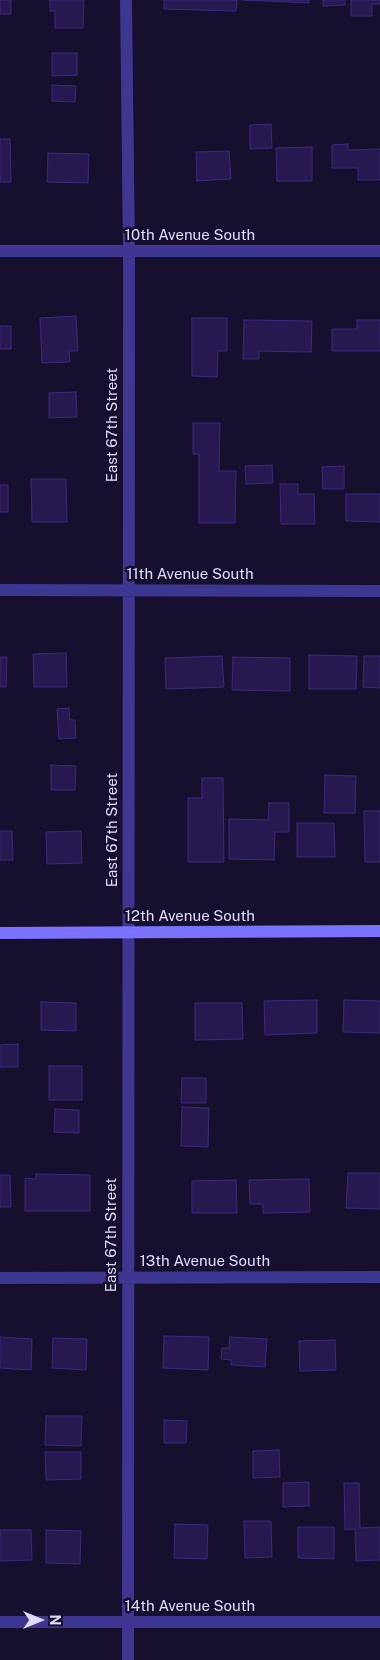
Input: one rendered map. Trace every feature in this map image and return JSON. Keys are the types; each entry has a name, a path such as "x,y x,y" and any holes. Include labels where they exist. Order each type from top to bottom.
{"street":[{"name":"East 67th Street","path":"126,0 128,251 128,1660"},
{"name":"10th Avenue South","path":"0,251 380,252"},
{"name":"11th Avenue South","path":"0,590 380,591"},
{"name":"12th Avenue South","path":"0,933 380,931"},
{"name":"13th Avenue South","path":"0,1278 380,1277"},
{"name":"14th Avenue South","path":"0,1622 380,1622"}],"building":[{"path":"0,0 11,0 11,14 0,14"},
{"path":"50,0 84,0 83,28 55,28 55,11 50,11"},
{"path":"164,0 237,0 236,11 164,9"},
{"path":"244,0 309,0 309,3"},
{"path":"323,0 345,0 345,5 323,6"},
{"path":"351,0 380,0 380,4 372,4 372,16 351,16"},
{"path":"52,53 77,53 77,75 52,76"},
{"path":"52,85 76,86 75,102 52,101"},
{"path":"271,124 272,148 250,149 250,125"},
{"path":"0,139 10,139 11,182 0,182"},
{"path":"348,144 348,150 380,149 380,180 358,180 358,168 332,168 332,145"},
{"path":"312,147 312,181 277,181 276,148"},
{"path":"229,151 231,179 197,181 196,152"},
{"path":"48,153 89,154 88,183 47,182"},
{"path":"76,316 78,351 69,351 70,362 42,363 40,318"},
{"path":"192,318 227,318 227,351 218,351 217,377 192,376"},
{"path":"244,320 312,321 311,352 259,351 259,359 243,359"},
{"path":"357,320 380,320 380,351 332,351 332,329 357,329"},
{"path":"0,326 11,326 11,349 0,349"},
{"path":"76,392 77,417 49,418 49,393"},
{"path":"193,423 220,423 219,471 236,471 235,523 199,523 199,454 193,454"},
{"path":"272,465 273,483 246,484 245,466"},
{"path":"344,466 344,489 323,489 322,467"},
{"path":"31,479 66,479 67,522 32,522"},
{"path":"280,484 298,484 298,494 314,494 315,524 281,524"},
{"path":"0,485 8,485 8,512 0,512"},
{"path":"346,494 380,494 380,522 346,521"},
{"path":"66,653 67,687 34,687 33,654"},
{"path":"309,655 357,656 356,689 309,689"},
{"path":"222,656 224,687 166,689 165,658"},
{"path":"364,656 380,656 380,688 363,687"},
{"path":"0,657 7,657 6,687 0,687"},
{"path":"233,657 290,658 290,691 232,690"},
{"path":"69,708 70,720 75,720 76,738 59,739 57,709"},
{"path":"51,765 76,766 75,790 51,790"},
{"path":"325,775 356,776 355,813 324,813"},
{"path":"202,778 223,778 224,862 188,862 188,798 202,798"},
{"path":"269,803 289,803 289,832 275,832 274,860 229,859 229,819 268,820"},
{"path":"364,811 380,811 380,862 365,862"},
{"path":"297,823 334,823 335,857 297,857"},
{"path":"0,831 12,831 13,860 0,860"},
{"path":"81,831 82,863 47,864 46,832"},
{"path":"317,1000 317,1033 265,1035 264,1001"},
{"path":"344,1000 380,1001 380,1033 343,1032"},
{"path":"41,1002 76,1003 76,1031 41,1030"},
{"path":"195,1003 242,1003 243,1039 195,1040"},
{"path":"18,1044 18,1067 0,1067 0,1045"},
{"path":"49,1066 82,1066 82,1100 49,1100"},
{"path":"182,1078 206,1078 206,1103 181,1103"},
{"path":"182,1107 209,1108 208,1147 181,1146"},
{"path":"55,1109 79,1110 79,1133 54,1132"},
{"path":"348,1173 380,1173 380,1209 346,1208"},
{"path":"36,1174 90,1175 90,1211 25,1211 25,1178 36,1179"},
{"path":"0,1175 10,1175 11,1207 0,1207"},
{"path":"309,1179 310,1212 263,1213 263,1204 250,1204 249,1180"},
{"path":"236,1180 237,1213 192,1213 192,1181"},
{"path":"164,1336 209,1337 208,1370 163,1368"},
{"path":"0,1337 32,1339 31,1370 0,1368"},
{"path":"230,1337 267,1339 265,1367 231,1365 231,1360 221,1359 222,1348 229,1348"},
{"path":"53,1338 87,1339 86,1370 52,1368"},
{"path":"335,1340 336,1370 300,1371 299,1341"},
{"path":"46,1416 82,1416 81,1446 45,1445"},
{"path":"164,1420 187,1421 186,1443 164,1443"},
{"path":"279,1450 280,1477 253,1478 253,1451"},
{"path":"45,1452 81,1452 81,1479 46,1480"},
{"path":"309,1482 309,1506 283,1507 283,1483"},
{"path":"344,1483 359,1483 360,1528 380,1527 380,1560 356,1561 355,1529 345,1530"},
{"path":"244,1521 271,1521 272,1557 245,1558"},
{"path":"175,1524 208,1525 207,1559 174,1558"},
{"path":"298,1527 334,1527 334,1559 298,1558"},
{"path":"0,1530 31,1530 32,1560 0,1561"},
{"path":"46,1530 81,1531 80,1564 46,1563"}]}
